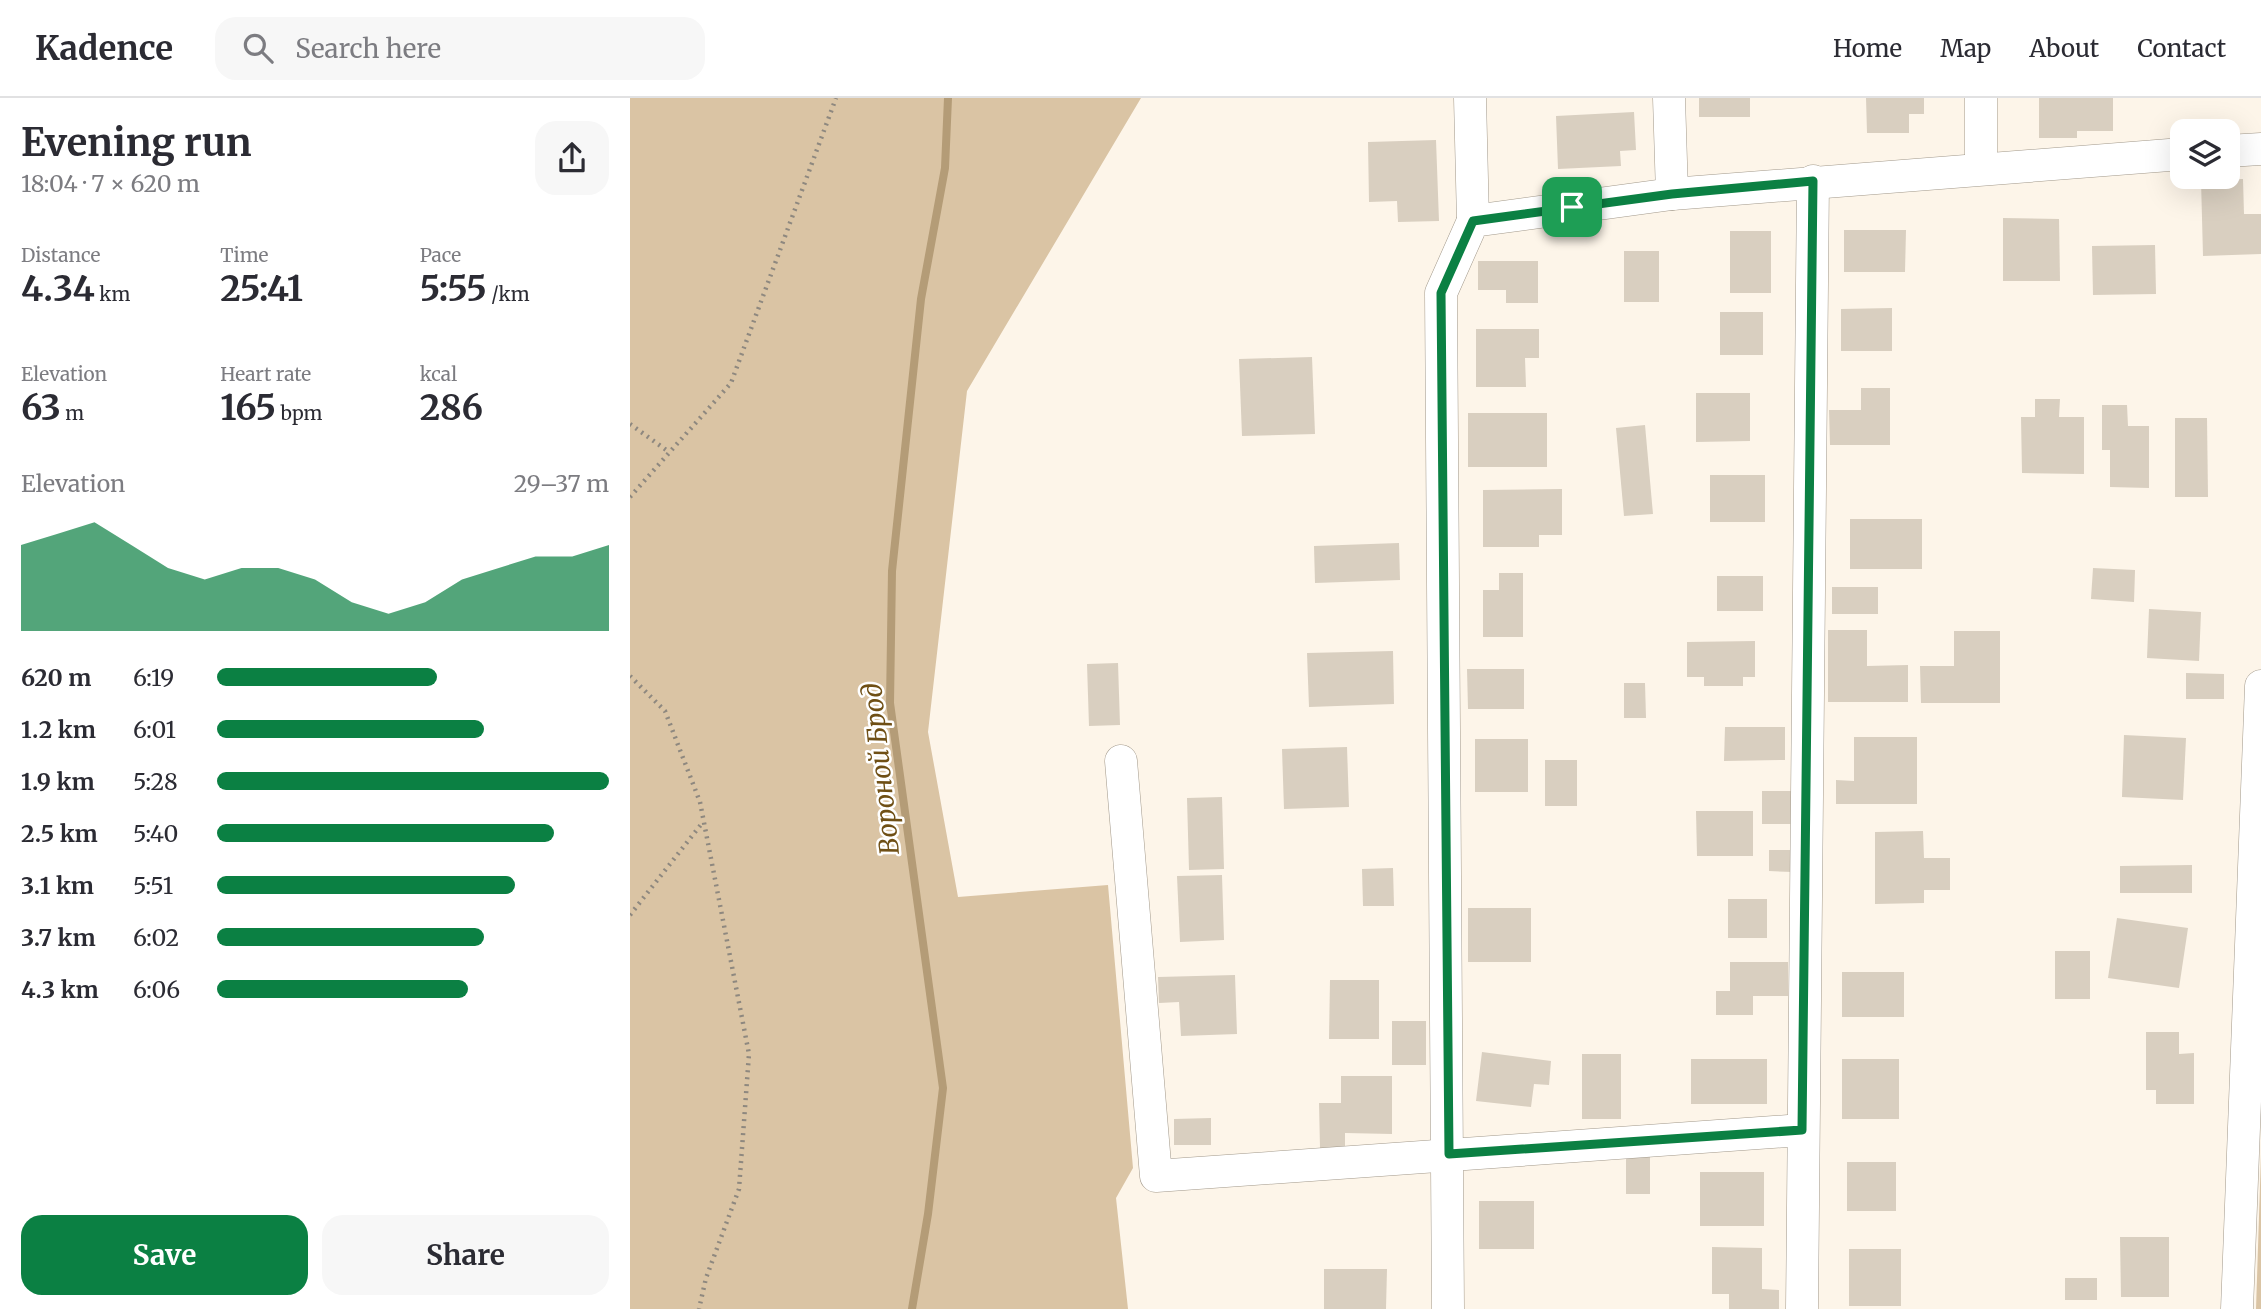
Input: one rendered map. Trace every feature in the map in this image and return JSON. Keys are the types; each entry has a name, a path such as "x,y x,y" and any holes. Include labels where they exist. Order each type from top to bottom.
{"street":[{"path":"1448,1309 1441,293 1473,221 1470,98"},
{"path":"1669,98 1672,194"},
{"path":"1981,168 1982,98"},
{"path":"2240,150 2261,149"},
{"path":"1473,221 1672,194 1981,168 2170,156"},
{"path":"1802,1309 1813,181"},
{"path":"2237,1309 2261,686"},
{"path":"1121,761 1156,1176 1802,1130"}],"path":[{"path":"630,497 731,383 836,98"},
{"path":"630,424 669,452"},
{"path":"630,676 665,711 700,802 748,1054 739,1189 706,1278 699,1309"},
{"path":"630,915 704,821"}],"shaded area":[{"path":"630,98 1141,98 967,391 928,732 958,897 1108,885 1133,1168 1116,1198 1128,1309 630,1309"},
{"path":"2261,1155 2261,1309 2256,1309"}],"building":[{"path":"1699,98 1750,98 1750,117 1699,117"},
{"path":"1866,98 1924,98 1924,114 1909,114 1909,133 1867,133"},
{"path":"2039,98 2113,98 2113,131 2077,131 2077,138 2039,138"},
{"path":"1634,112 1636,150 1620,151 1621,166 1558,169 1556,116"},
{"path":"1436,140 1439,221 1398,222 1397,201 1369,202 1368,142"},
{"path":"2240,179 2243,179 2244,214 2261,214 2261,254 2203,256 2201,189 2240,189"},
{"path":"2003,218 2059,219 2060,281 2003,281"},
{"path":"1844,230 1906,230 1905,272 1844,272"},
{"path":"1730,231 1771,231 1771,293 1730,293"},
{"path":"2155,245 2156,294 2093,295 2092,246"},
{"path":"1624,251 1659,251 1659,302 1624,302"},
{"path":"1478,261 1538,261 1538,303 1506,303 1506,290 1478,290"},
{"path":"1892,308 1892,351 1841,351 1841,309"},
{"path":"1720,312 1763,312 1763,355 1720,355"},
{"path":"1476,329 1539,329 1539,358 1525,358 1526,387 1476,387"},
{"path":"1312,357 1315,434 1242,436 1239,359"},
{"path":"1861,388 1890,388 1890,445 1830,445 1829,410 1861,410"},
{"path":"1696,393 1750,393 1750,441 1696,442"},
{"path":"2035,399 2060,399 2059,417 2084,417 2084,474 2022,473 2021,417 2035,417"},
{"path":"2102,405 2127,405 2128,426 2149,426 2149,488 2110,487 2110,450 2102,450"},
{"path":"1468,413 1547,413 1547,467 1468,467"},
{"path":"2175,418 2207,418 2208,497 2175,497"},
{"path":"1645,425 1653,514 1624,516 1616,428"},
{"path":"1710,475 1765,475 1765,522 1710,522"},
{"path":"1562,489 1562,535 1539,535 1539,547 1483,547 1483,490"},
{"path":"1850,519 1922,519 1922,569 1850,569"},
{"path":"1399,543 1400,580 1315,583 1314,546"},
{"path":"2093,568 2135,570 2134,602 2091,599"},
{"path":"1499,573 1523,573 1523,637 1483,637 1483,590 1499,590"},
{"path":"1717,576 1763,576 1763,611 1717,611"},
{"path":"1832,587 1878,587 1878,614 1832,614"},
{"path":"2149,609 2201,612 2199,661 2147,658"},
{"path":"1828,630 1867,630 1867,666 1908,665 1908,702 1828,702"},
{"path":"1954,631 2000,631 2000,703 1921,703 1920,666 1954,666"},
{"path":"1755,641 1755,677 1743,677 1743,686 1704,686 1704,677 1687,677 1687,642"},
{"path":"1393,651 1394,704 1309,707 1307,653"},
{"path":"1118,663 1120,725 1089,726 1087,664"},
{"path":"1467,669 1524,669 1524,709 1468,709"},
{"path":"2186,673 2224,674 2224,699 2186,699"},
{"path":"1624,683 1645,683 1646,718 1624,718"},
{"path":"1725,727 1785,727 1785,760 1724,761"},
{"path":"2124,735 2186,738 2183,800 2122,797"},
{"path":"1854,737 1917,737 1917,804 1836,804 1836,780 1854,781"},
{"path":"1475,739 1528,739 1528,792 1475,792"},
{"path":"1347,747 1349,807 1284,809 1282,749"},
{"path":"1545,760 1577,760 1577,806 1545,806"},
{"path":"1762,791 1793,791 1793,824 1762,824"},
{"path":"1222,797 1224,869 1189,870 1187,798"},
{"path":"1696,811 1753,811 1753,856 1697,856"},
{"path":"1923,831 1924,858 1950,858 1950,890 1924,890 1924,903 1875,904 1875,832"},
{"path":"1769,850 1793,850 1793,872 1769,871"},
{"path":"2192,865 2192,893 2120,893 2120,866"},
{"path":"1393,868 1394,906 1363,906 1362,869"},
{"path":"1222,875 1224,940 1180,942 1177,876"},
{"path":"1728,899 1767,899 1767,938 1728,938"},
{"path":"1468,908 1531,908 1531,962 1468,962"},
{"path":"2117,918 2188,928 2179,988 2108,978"},
{"path":"2055,951 2090,951 2090,999 2055,999"},
{"path":"1730,962 1788,962 1788,996 1753,996 1753,1015 1716,1015 1716,991 1730,991"},
{"path":"1842,972 1904,972 1904,1017 1842,1017"},
{"path":"1235,975 1237,1034 1181,1036 1179,1002 1159,1003 1158,977"},
{"path":"1330,980 1379,980 1379,1039 1329,1039"},
{"path":"1392,1021 1426,1021 1426,1065 1392,1065"},
{"path":"2146,1032 2179,1032 2179,1054 2194,1053 2194,1104 2156,1104 2156,1090 2146,1090"},
{"path":"1482,1052 1551,1061 1549,1085 1534,1084 1531,1107 1476,1101"},
{"path":"1582,1054 1621,1054 1621,1119 1582,1119"},
{"path":"1691,1059 1767,1059 1767,1104 1691,1104"},
{"path":"1842,1059 1899,1059 1899,1119 1842,1119"},
{"path":"1341,1076 1392,1076 1392,1134 1345,1133 1345,1148 1320,1148 1319,1103 1341,1103"},
{"path":"1211,1118 1211,1145 1174,1145 1174,1119"},
{"path":"1626,1154 1650,1154 1650,1194 1626,1194"},
{"path":"1847,1162 1896,1162 1896,1211 1847,1211"},
{"path":"1700,1172 1764,1172 1764,1226 1700,1226"},
{"path":"1479,1201 1534,1201 1534,1249 1479,1249"},
{"path":"2120,1237 2169,1237 2169,1297 2121,1297"},
{"path":"1712,1247 1762,1248 1762,1289 1779,1290 1779,1309 1729,1309 1729,1294 1712,1294"},
{"path":"1849,1249 1901,1249 1901,1306 1849,1306"},
{"path":"1324,1269 1387,1269 1386,1309 1324,1309"},
{"path":"2065,1278 2097,1278 2097,1300 2065,1300"}],"waterway":[{"name":"Вороной Брод","path":"912,1309 928,1214 943,1088 890,703 892,571 921,299 945,168 948,98"}],"route":[{"path":"1813,181 1802,1130 1449,1154 1441,293 1473,221 1572,207 1672,194 1813,181"}]}
